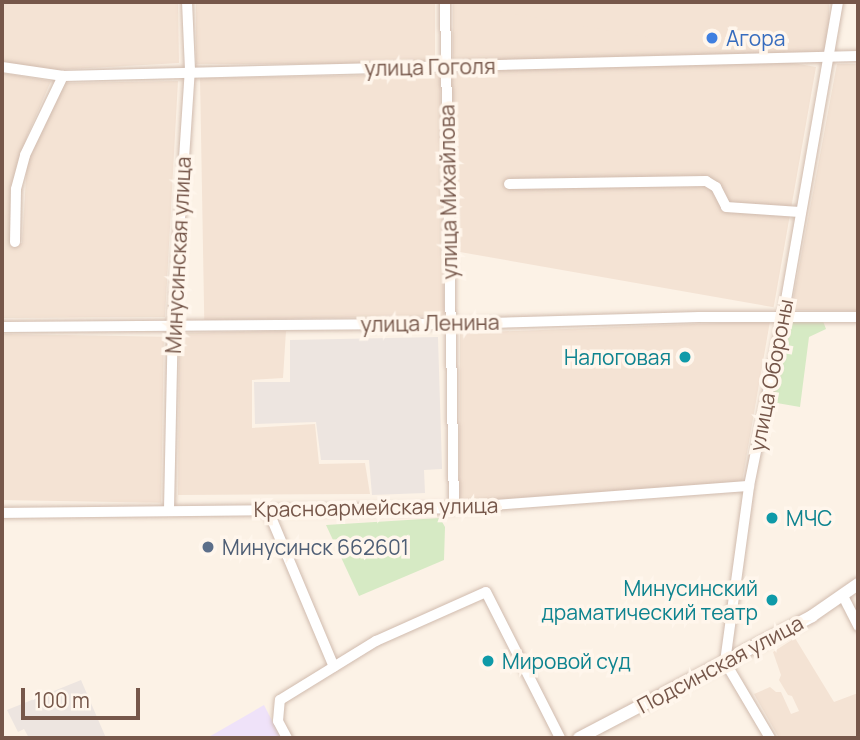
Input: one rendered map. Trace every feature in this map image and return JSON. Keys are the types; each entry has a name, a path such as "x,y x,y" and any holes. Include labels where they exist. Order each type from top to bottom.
{"street":[{"name":"Минусинская улица","path":"169,509 173,324 190,70 187,2"},
{"name":"улица Михайлова","path":"445,2 454,508"},
{"name":"улица Обороны","path":"725,662 749,486 783,317 838,2"},
{"name":"улица Гоголя","path":"2,67 64,76 190,70 447,68 858,56"},
{"path":"15,242 16,189 25,155 64,76"},
{"path":"509,184 706,181 716,187 726,206 800,212"},
{"name":"улица Ленина","path":"2,327 450,324 858,317"},
{"name":"Красноармейская улица","path":"2,513 169,509 454,508 749,486"},
{"path":"268,510 334,667"},
{"name":"Подсинская улица","path":"579,738 725,662 843,596 858,584"},
{"path":"287,738 278,721 280,700 376,641 486,592 560,738"},
{"path":"843,596 858,626"},
{"path":"725,662 770,738"}],"shaded area":[{"path":"2,2 178,2 179,63 37,71 2,62"},
{"path":"196,2 435,2 435,64 196,64"},
{"path":"453,2 829,2 829,59 453,59"},
{"path":"462,5 816,67 774,307 420,245"},
{"path":"837,64 858,64 858,311 791,310"},
{"path":"2,73 51,81 28,134 10,190 12,244 22,243 27,162 64,83 178,81 165,317 2,318"},
{"path":"440,74 444,316 204,320 200,78"},
{"path":"770,321 742,482 459,502 460,333"},
{"path":"286,331 283,378 252,380 252,428 315,424 319,464 365,463 370,494 178,495 179,333"},
{"path":"2,334 164,337 161,503 2,500"},
{"path":"438,337 442,469 424,470 425,493 372,495 369,460 321,460 316,422 255,424 254,382 290,382 290,340"},
{"path":"795,638 834,702 858,693 858,738 779,738 754,694 770,687 781,692 791,714 799,711 792,696 788,695 779,680 781,675 773,652"},
{"path":"81,680 106,738 29,738 24,729 18,732 7,710"},
{"path":"264,705 281,738 207,738"}],"green space":[{"path":"787,320 823,321 826,329 809,337 800,407 771,402"},
{"path":"440,518 445,527 444,560 359,596 326,525"}],"place":[{"name":"Агора","path":"712,38"},
{"name":"Налоговая","path":"685,357"},
{"name":"МЧС","path":"772,518"},
{"name":"Минусинск 662601","path":"208,547"},
{"name":"Минусинский драматический театр","path":"772,600"},
{"name":"Мировой суд","path":"488,661"}]}
